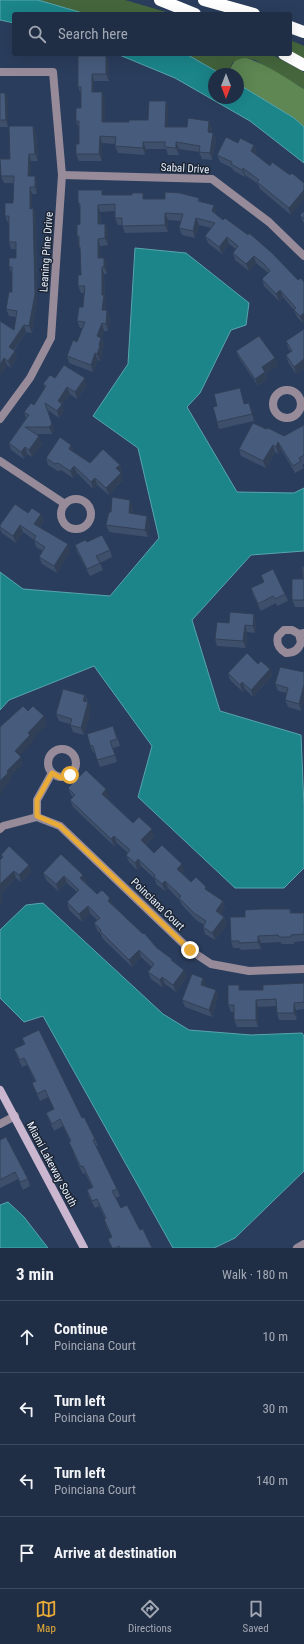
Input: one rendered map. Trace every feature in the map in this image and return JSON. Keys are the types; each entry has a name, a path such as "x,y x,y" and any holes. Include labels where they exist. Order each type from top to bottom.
{"highway":[{"path":"160,0 190,12"},
{"path":"204,0 247,12"},
{"path":"292,28 304,32"},
{"path":"288,56 304,65"}],"street":[{"name":"Leaning Pine Drive","path":"0,72 53,72 62,175 51,338 30,378 0,419"},
{"name":"Sabal Drive","path":"62,175 212,179 270,222 304,256"},
{"path":"0,461 65,504"},
{"path":"0,829 3,826 37,816 37,800 52,773"},
{"name":"Poinciana Court","path":"37,816 60,826 190,950 211,964 249,971 304,969"},
{"name":"Miami Lakeway South","path":"0,1090 84,1248"},
{"path":"0,1124 15,1116"},
{"path":"297,1248 304,1244"}],"shaded area":[{"path":"0,0 38,0 79,12 12,12 12,23 0,20"},
{"path":"38,0 125,0 166,12 79,12"},
{"path":"292,41 304,46 304,62 292,55"},
{"path":"122,56 190,56 210,68 208,68 208,97 175,78"},
{"path":"190,56 275,56 304,72 304,89 255,60 246,58 232,63 231,68 210,68"},
{"path":"246,58 254,61 269,68 304,89 304,127 294,118 244,88 244,68 231,68 234,62 239,59"},
{"path":"244,88 294,118 304,127 304,163 250,121 220,104 244,104"},
{"path":"135,248 186,253 249,303 246,325 231,330 200,393 187,407 237,492 294,493 304,488 304,551 251,555 192,620 220,711 301,735 304,807 304,868 284,888 235,888 138,797 152,746 94,666 9,700 0,710 0,572 23,589 110,596 159,538 138,448 93,416 128,364"},
{"path":"43,903 163,1014 189,1030 251,1035 302,1033 304,1036 304,1171 235,1238 214,1248 173,1248 43,1016 24,1022 0,998 0,930 26,905"},
{"path":"8,1202 24,1217 48,1248 0,1248 0,1205"}],"building":[{"path":"78,56 106,56 106,74 92,74 92,92 102,92 102,122 148,120 149,101 166,101 165,127 187,127 188,118 209,121 208,132 213,133 210,153 199,152 200,146 176,142 176,148 165,147 165,142 143,142 143,148 115,146 116,137 100,136 99,154 76,154 76,144 79,144 79,121 76,121 76,108 81,108 81,87 78,87"},
{"path":"0,93 5,93 6,120 0,120"},
{"path":"9,126 33,126 35,154 29,154 28,176 35,176 35,187 30,187 30,209 33,208 35,294 29,326 24,325 9,347 15,351 8,361 4,358 0,365 0,321 14,330 17,311 6,309 9,292 12,292 12,267 9,267 9,258 16,258 16,242 9,242 9,216 5,216 5,203 13,203 14,176 1,176 0,159 10,159"},
{"path":"226,137 238,143 240,138 254,145 251,151 270,166 272,162 290,175 292,173 304,183 304,190 289,208 257,182 259,180 243,168 242,170 231,164 232,162 217,155"},
{"path":"78,190 102,190 102,195 132,195 132,193 143,193 143,199 165,199 165,192 180,193 199,198 198,201 214,205 212,211 223,220 225,218 248,235 249,233 272,253 298,280 301,278 304,282 304,313 300,316 294,310 296,308 280,290 276,294 262,279 270,271 254,256 246,264 233,253 238,246 227,237 219,247 205,236 215,223 196,218 193,231 179,228 183,214 165,213 165,225 122,226 122,218 115,218 115,204 98,205 98,224 105,224 105,238 98,239 98,258 104,258 104,267 102,267 102,295 104,295 102,310 107,310 106,324 102,323 97,336 101,338 100,346 97,354 95,353 91,365 67,356 73,340 77,342 85,322 77,321 79,307 83,307 85,286 78,286 78,275 81,275 79,236 77,236 77,225 80,224"},
{"path":"304,211 304,219 300,215"},
{"path":"304,329 304,359 294,367 286,355 292,351 286,341"},
{"path":"259,336 275,358 262,367 265,372 255,379 236,351"},
{"path":"64,365 85,378 75,392 67,387 58,401 62,404 57,411 45,403 52,424 49,427 25,427 39,436 29,450 25,447 21,452 9,443 29,415 24,412 31,403 34,405 46,386 43,384 50,375 55,378"},
{"path":"240,388 244,404 249,403 252,414 217,422 213,407 217,406 214,394"},
{"path":"253,423 284,436 304,425 304,455 299,458 301,461 293,466 278,442 276,447 273,445 263,461 239,449"},
{"path":"60,437 71,445 69,449 90,463 103,449 120,465 116,468 121,473 106,488 95,478 91,482 74,466 70,471 58,463 55,464 46,458"},
{"path":"112,497 130,500 129,513 147,516 145,530 106,525 109,512 111,512"},
{"path":"15,504 28,513 32,508 41,514 34,524 68,544 54,566 39,557 45,547 34,540 36,536 20,525 13,536 0,527"},
{"path":"102,535 110,550 96,556 100,563 87,569 75,545 85,540 87,542"},
{"path":"304,566 304,600 292,600 292,579 303,579 302,567"},
{"path":"273,569 285,594 275,599 273,596 258,604 251,588 264,582 261,575"},
{"path":"230,612 254,614 253,626 245,625 243,641 215,639 217,622 229,623"},
{"path":"247,653 258,664 261,661 270,669 251,690 242,682 240,685 228,673"},
{"path":"280,667 304,672 304,685 299,704 285,700 288,688 275,684"},
{"path":"63,689 85,695 83,701 88,702 81,728 70,725 72,719 56,714"},
{"path":"23,706 28,711 33,706 44,716 28,733 30,735 15,751 21,757 7,771 8,773 0,781 0,727"},
{"path":"113,726 117,739 110,741 115,755 97,760 93,746 90,745 87,734"},
{"path":"86,770 106,789 102,794 133,823 139,817 152,829 141,840 154,853 162,845 182,864 177,869 191,882 196,877 206,887 205,889 223,901 216,911 224,917 212,933 203,927 206,921 194,913 179,898 181,896 165,881 162,884 138,859 135,863 126,855 130,850 114,836 111,839 70,800 75,795 68,788"},
{"path":"9,846 29,865 19,875 14,871 0,884 0,860 3,857 1,855"},
{"path":"61,854 83,875 80,878 97,894 102,890 110,898 108,901 143,934 144,933 157,948 184,970 173,985 162,977 160,980 148,972 154,964 139,950 129,960 100,931 101,930 94,923 100,918 88,906 79,914 67,902 79,890 64,876 56,884 43,873"},
{"path":"290,909 290,913 304,913 304,934 291,935 291,937 280,937 278,935 258,936 258,942 239,943 239,941 231,941 230,917 245,917 245,910"},
{"path":"192,974 203,978 201,985 216,990 209,1010 182,1000"},
{"path":"304,983 304,1002 294,1003 294,1013 277,1013 276,999 256,1000 256,1020 234,1020 234,1005 228,1005 228,985 239,985 239,990 263,990 263,985"},
{"path":"39,1030 82,1118 84,1117 95,1139 93,1140 117,1189 112,1191 121,1208 127,1205 140,1230 143,1229 152,1248 120,1248 119,1246 112,1248 108,1239 112,1237 104,1219 106,1218 97,1199 92,1201 87,1190 93,1187 83,1166 81,1167 76,1157 69,1142 71,1141 60,1119 52,1124 46,1113 54,1109 45,1090 37,1094 32,1083 36,1081 24,1058 20,1060 14,1049 25,1044 22,1038"},
{"path":"6,1137 28,1179 20,1182 15,1172 0,1180 0,1140"}],"route":[{"path":"70,775 61,778 52,773 37,800 37,816 60,826 190,950"}]}
